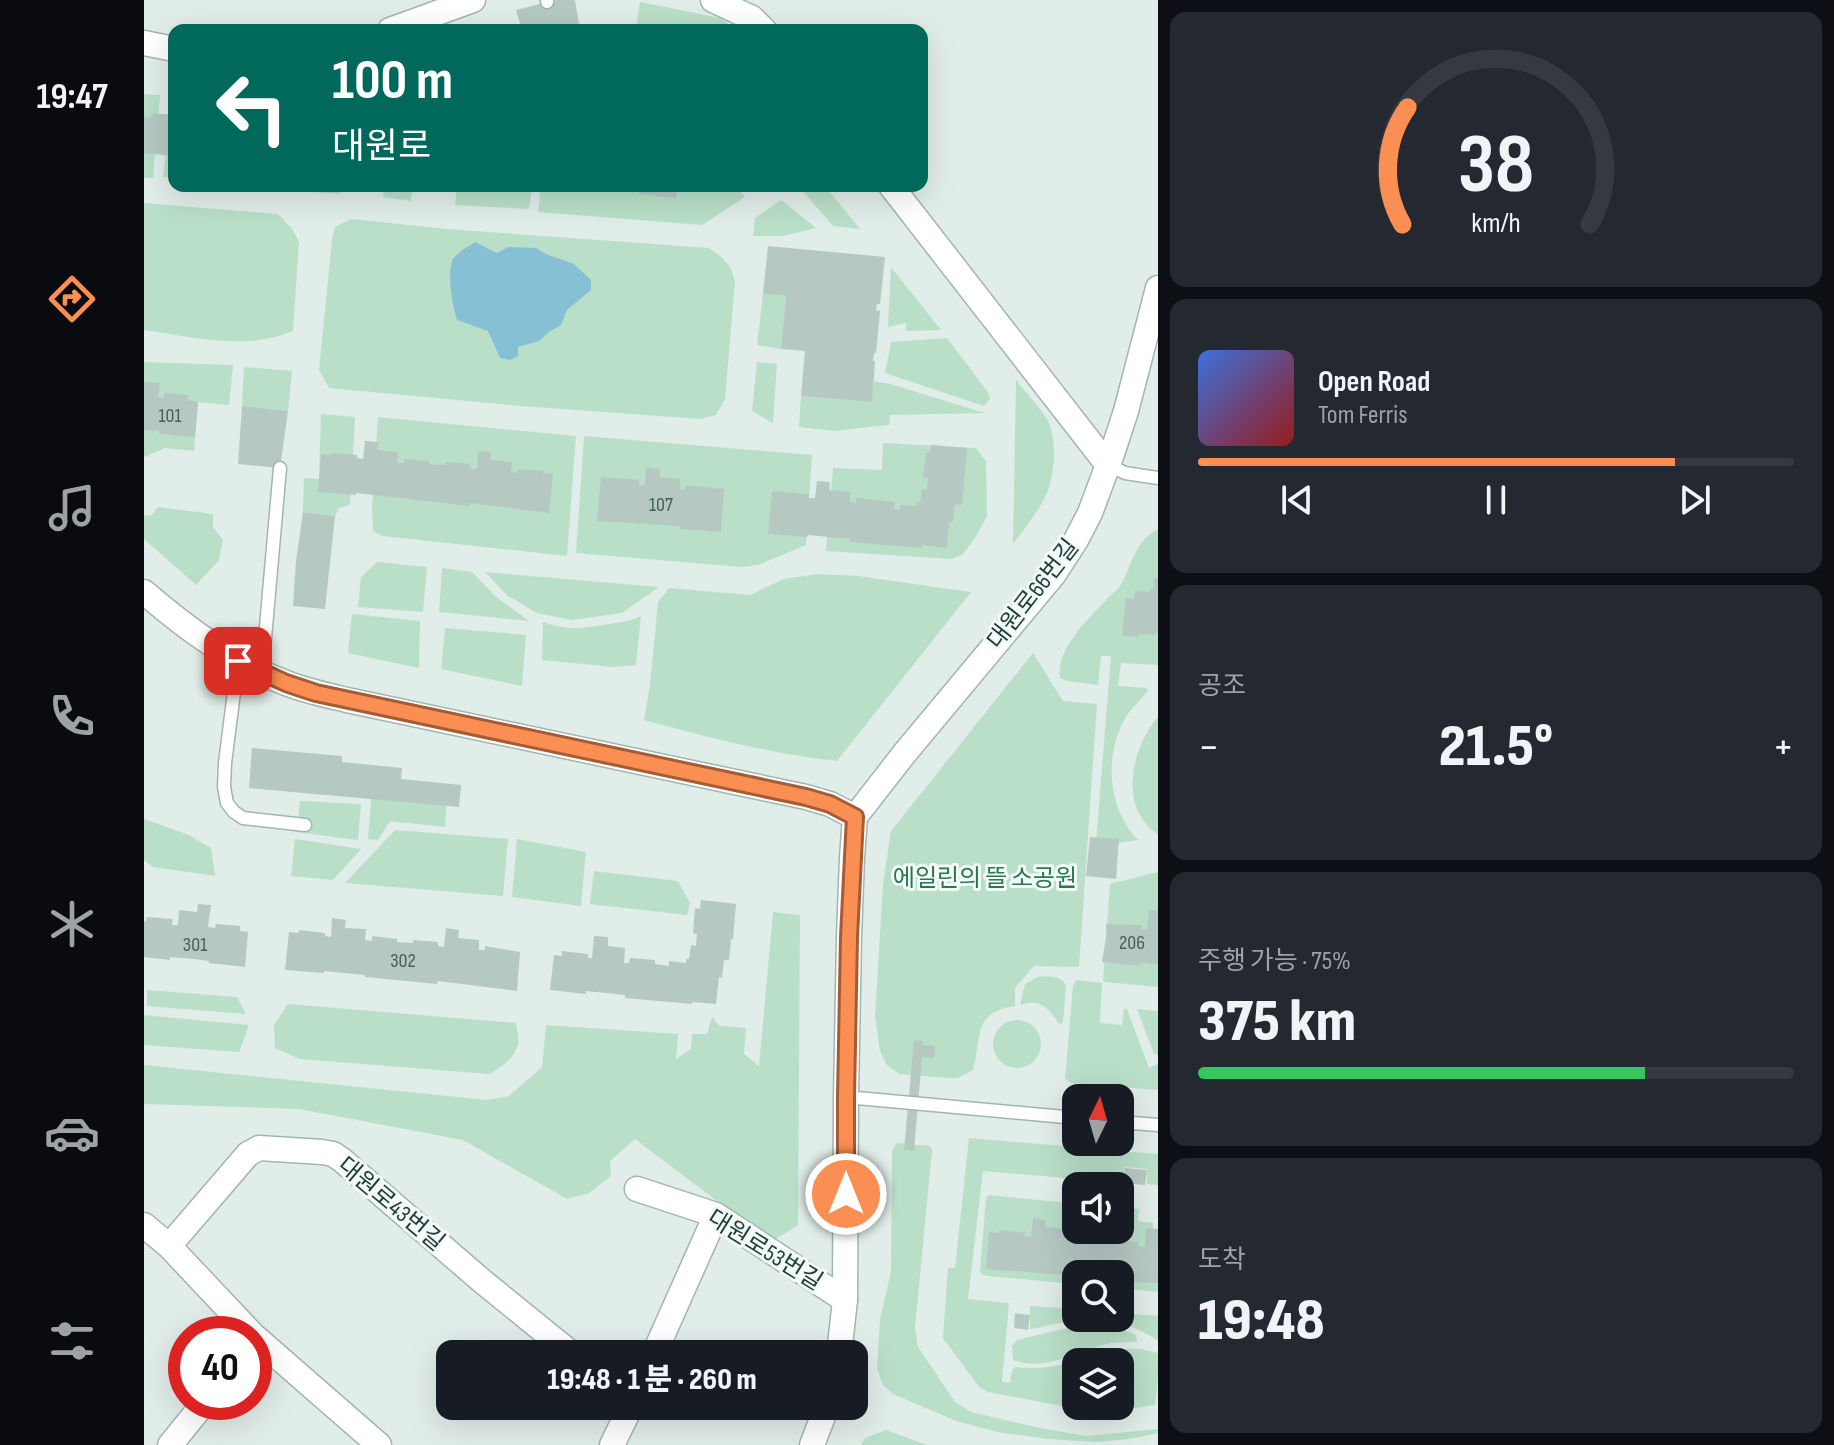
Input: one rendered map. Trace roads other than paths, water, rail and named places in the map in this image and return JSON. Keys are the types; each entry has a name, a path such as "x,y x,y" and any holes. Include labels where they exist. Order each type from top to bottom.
{"street":[{"path":"407,24 473,0"},
{"path":"713,0 752,18 758,24"},
{"path":"144,43 168,48"},
{"path":"896,192 1107,464"},
{"name":"대원로66번길","path":"855,817 1054,574 1076,540 1090,513 1126,411 1158,288"},
{"path":"144,592 210,644 286,683 331,696 806,797 830,804 855,817 846,1097 845,1300 841,1340"},
{"name":"대원로43번길","path":"169,1246 248,1154 259,1148 333,1154 555,1340"},
{"name":"대원로53번길","path":"637,1189 716,1215 845,1300"},
{"path":"660,1340 716,1215"},
{"path":"144,1225 169,1246 234,1316"},
{"path":"272,1353 379,1445"},
{"path":"170,1445 190,1420"},
{"path":"612,1445 624,1420"},
{"path":"812,1445 822,1420"}],"lane":[{"path":"1107,464 1125,473 1158,478"},
{"path":"262,672 280,468"},
{"path":"238,661 225,763 227,803 243,818 305,825"},
{"path":"846,1097 1062,1117"},
{"path":"1134,1123 1158,1125"}],"water":[{"path":"475,242 497,253 508,247 536,248 574,264 591,280 591,290 567,310 561,325 539,341 518,347 518,356 510,360 500,358 488,331 457,320 454,307 451,265 460,252"}],"park label":[{"name":"에일린의 뜰 소공원","path":"985,878"}]}
